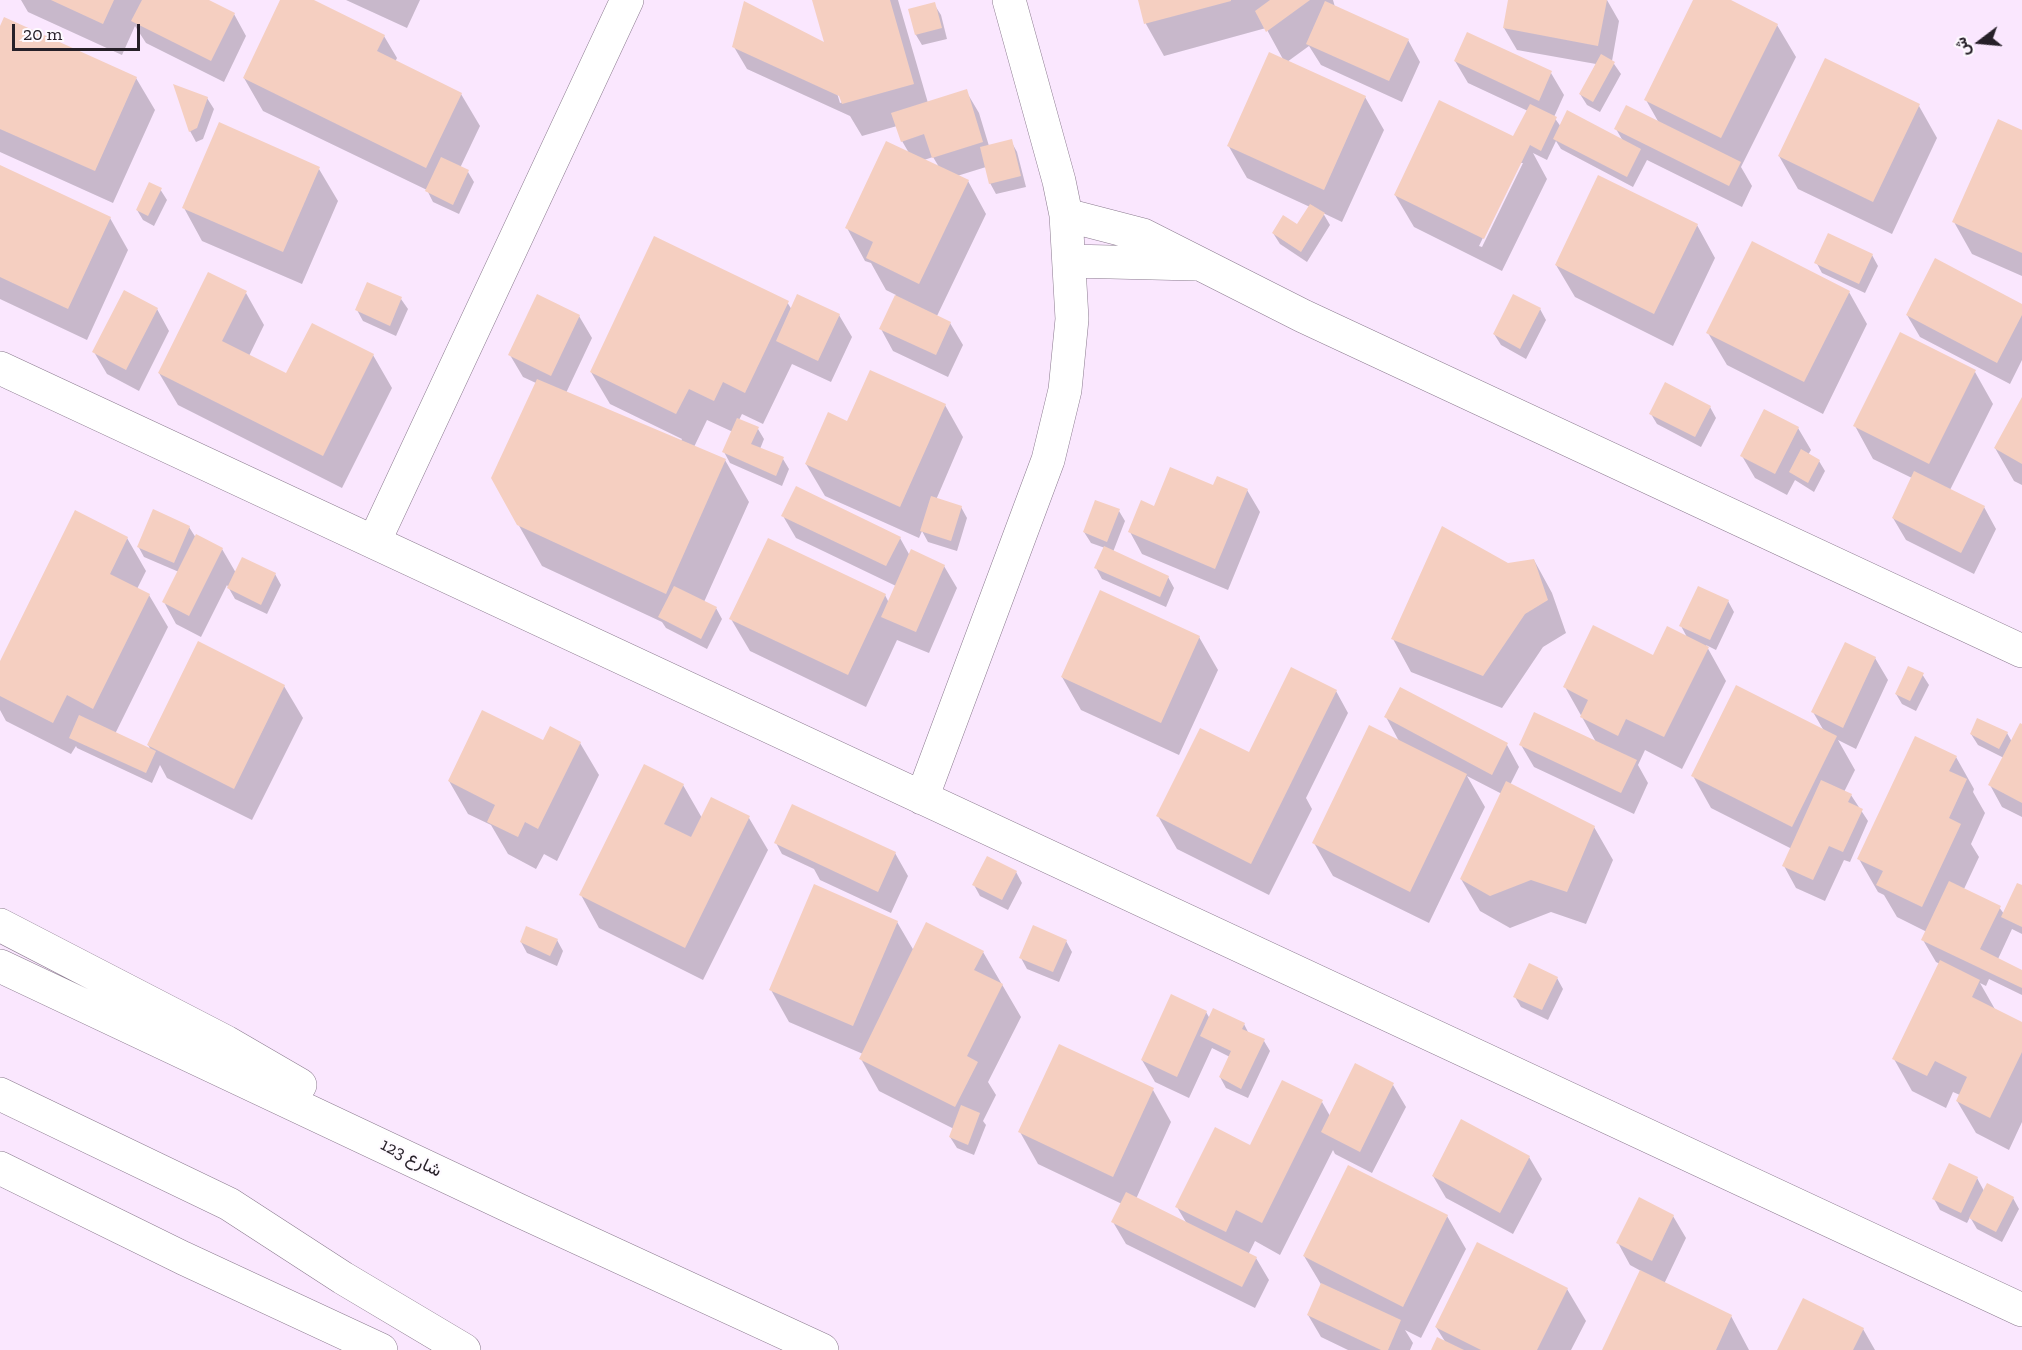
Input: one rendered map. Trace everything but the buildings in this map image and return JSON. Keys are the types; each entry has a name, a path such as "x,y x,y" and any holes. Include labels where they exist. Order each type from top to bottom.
{"street":[{"path":"374,542 627,0"},
{"path":"922,798 1048,460 1066,378 1072,319 1065,215 1059,181 1010,0"},
{"path":"1065,215 1143,235 1169,246 1199,264 1303,316 2022,651"},
{"path":"1069,261 1199,264"},
{"path":"0,368 2022,1310"},
{"path":"0,926 226,1042 286,1077 398,1152"},
{"name":"شارع 123","path":"0,966 518,1210 822,1350"},
{"path":"0,1094 229,1204 343,1278 464,1350"},
{"path":"0,1168 183,1258 381,1350"}]}
